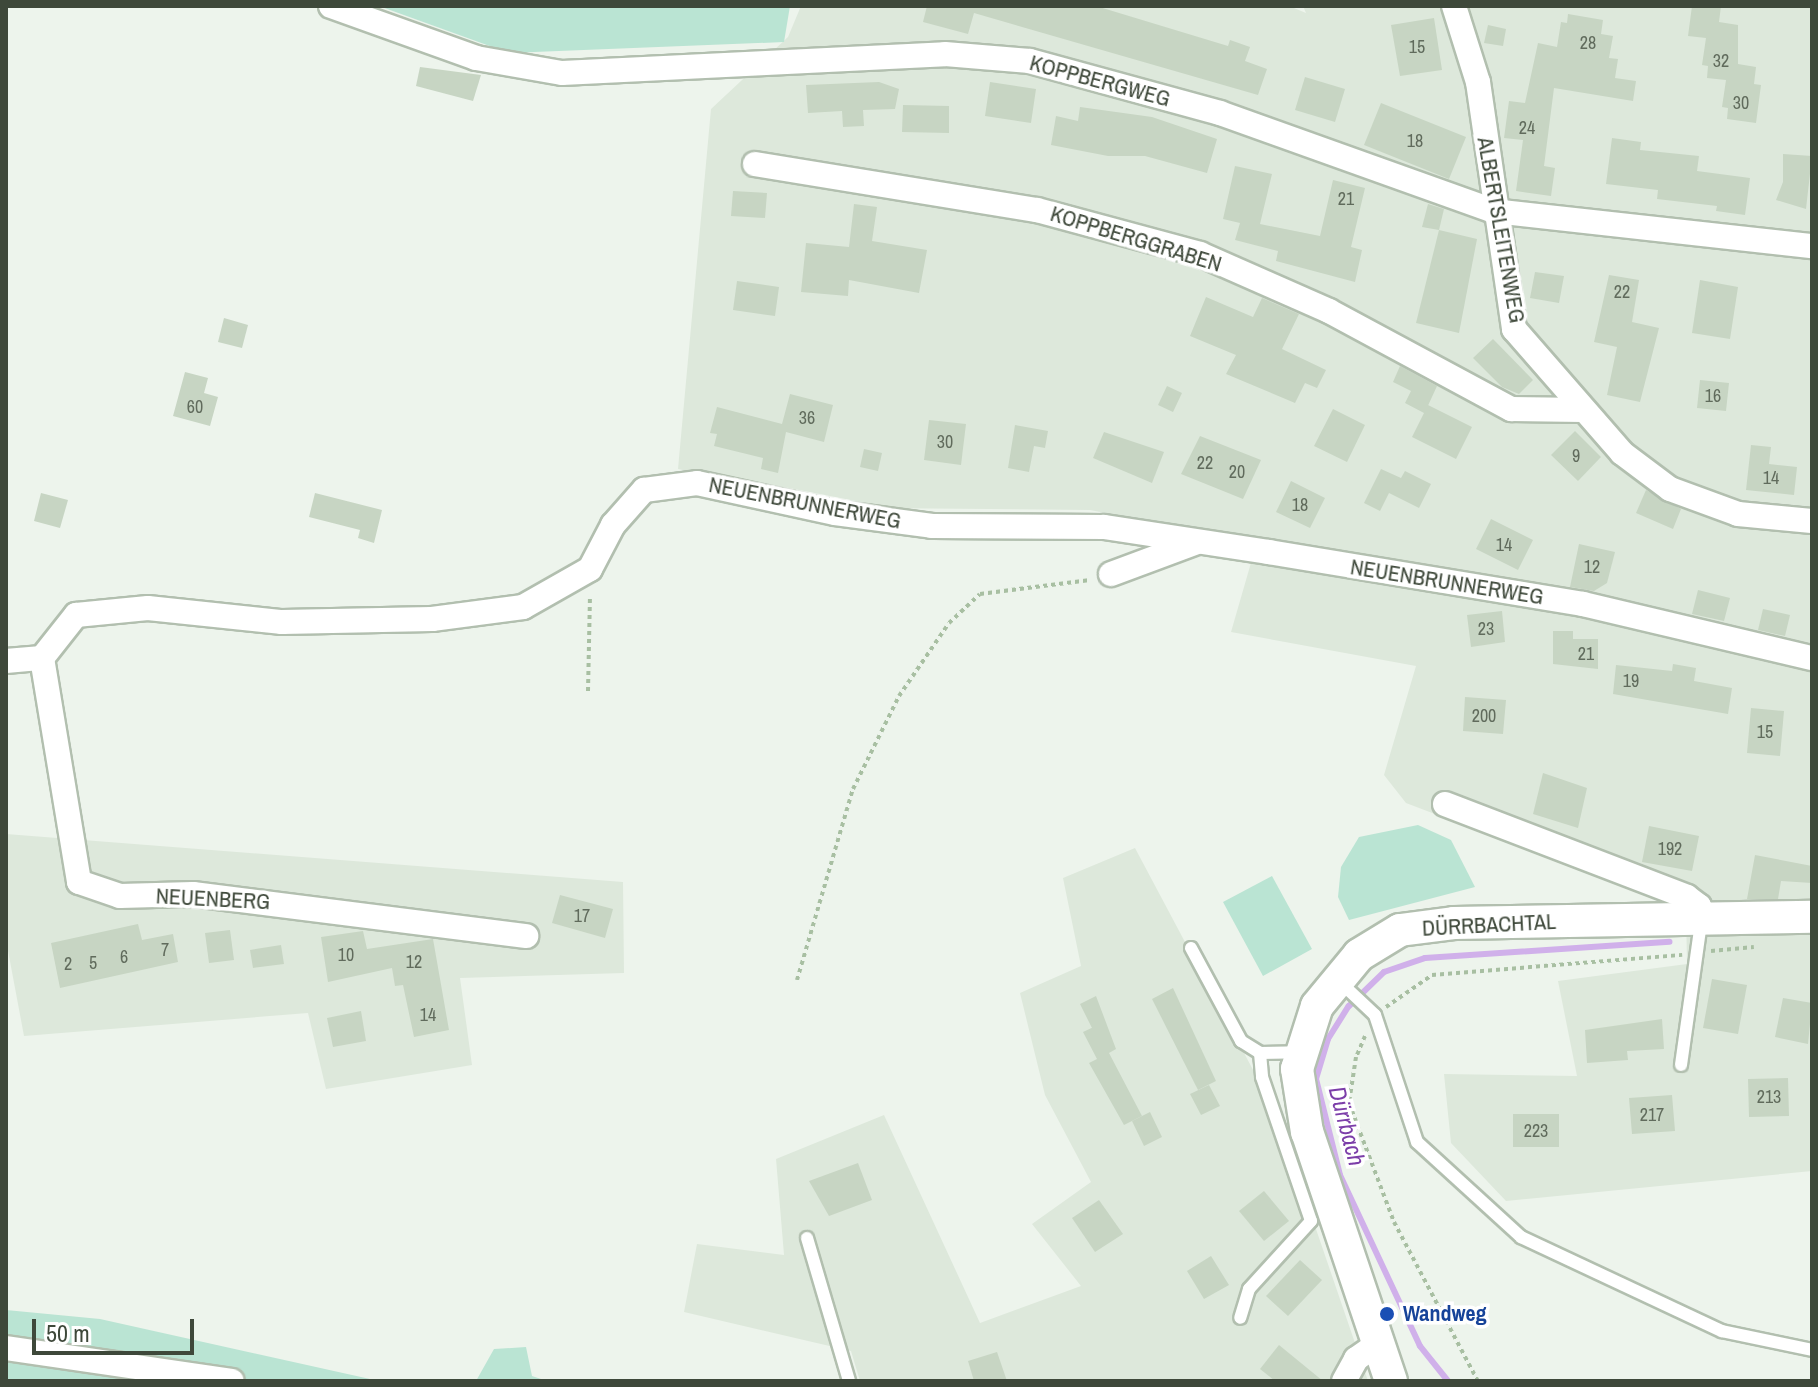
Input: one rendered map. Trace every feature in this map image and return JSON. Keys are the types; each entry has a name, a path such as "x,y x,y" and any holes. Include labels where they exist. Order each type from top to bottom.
{"street":[{"name":"KOPPBERGWEG","path":"331,6 476,58 562,73 945,54 1030,61 1220,113 1493,211 1812,246"},
{"name":"ALBERTSLEITENWEG","path":"1454,6 1478,82 1493,211 1514,329 1622,453 1670,489 1738,514 1812,521"},
{"name":"KOPPBERGGRABEN","path":"755,164 1037,210 1200,254 1329,311 1511,409 1583,410"},
{"name":"NEUENBRUNNERWEG","path":"590,569 613,525 644,490 697,483 835,513 932,526 1104,527 1583,604 1812,658"},
{"path":"1111,574 1199,542"},
{"path":"6,661 42,658 76,615 148,608 282,622 432,619 523,607 590,569"},
{"name":"NEUENBERG","path":"42,658 79,882 120,896 193,894 526,936"},
{"path":"1445,804 1687,897 1699,906 1701,920"},
{"name":"DÜRRBACHTAL","path":"1391,1381 1376,1345 1307,1132 1299,1052 1317,1006 1346,988 1359,955 1400,930 1454,923 1812,917"},
{"path":"1344,1381 1356,1359 1376,1345"},
{"path":"6,1348 232,1381"}],"lane":[{"path":"1681,1065 1701,920"},
{"path":"1191,948 1241,1041 1260,1053 1299,1052"},
{"path":"1346,988 1373,1013 1417,1142 1521,1237 1722,1331 1812,1350"},
{"path":"1240,1318 1249,1289 1311,1221 1262,1077 1260,1053"},
{"path":"807,1238 849,1381"}],"path":[{"path":"588,691 590,569"},
{"path":"797,980 853,789 899,696 949,623 980,594 1027,591 1111,574"},
{"path":"1478,1381 1394,1222 1349,1103 1356,1057 1373,1013 1432,975 1621,964 1758,947"}],"shaded area":[{"path":"801,6 1289,6 1306,13 1303,6 1812,6 1812,1171 1506,1201 1451,1143 1444,1074 1577,1076 1558,981 1687,964 1686,910 1406,803 1384,775 1416,666 1231,632 1257,542 1090,510 870,508 678,469 711,109 788,37"},
{"path":"6,834 623,882 624,973 460,978 472,1065 326,1089 308,1013 24,1036 6,940"},
{"path":"1135,848 1277,1115 1368,1381 860,1381 851,1351 684,1312 697,1244 784,1255 776,1159 884,1115 980,1323 1081,1286 1032,1224 1091,1182 1045,1095 1020,993 1081,966 1063,878"}],"green space":[{"path":"379,6 790,6 784,42 509,53"},
{"path":"1418,825 1451,840 1475,887 1349,920 1338,897 1341,867 1359,837"},
{"path":"1272,876 1312,949 1263,976 1223,902"},
{"path":"6,1310 100,1319 379,1381 6,1381"},
{"path":"526,1347 532,1376 547,1381 476,1381 494,1349"}],"building":[{"path":"927,6 1096,6 1228,46 1230,40 1250,47 1245,61 1267,69 1258,95 974,13 968,34 923,22"},
{"path":"1692,6 1721,6 1719,22 1738,25 1738,64 1756,67 1754,84 1761,85 1756,123 1727,119 1728,108 1722,107 1726,80 1707,78 1708,66 1702,65 1706,38 1688,36"},
{"path":"1568,14 1603,20 1601,34 1613,36 1609,58 1618,59 1615,78 1636,81 1633,101 1554,88 1544,166 1555,168 1551,196 1516,191 1523,140 1504,138 1509,101 1525,103 1538,43 1557,47 1561,22 1567,23"},
{"path":"1434,18 1442,70 1400,76 1391,25"},
{"path":"1488,25 1506,29 1503,46 1484,43"},
{"path":"420,67 481,75 473,101 416,86"},
{"path":"1305,77 1345,89 1335,122 1295,110"},
{"path":"879,82 899,89 895,109 863,110 864,126 843,127 842,111 808,113 806,85"},
{"path":"990,82 1036,89 1031,123 985,116"},
{"path":"1381,103 1466,137 1449,179 1364,145"},
{"path":"903,105 949,106 949,133 902,132"},
{"path":"1080,107 1152,117 1217,139 1207,173 1145,156 1108,156 1051,145 1056,116 1078,121"},
{"path":"1612,138 1641,142 1640,150 1699,156 1697,171 1750,178 1745,215 1716,211 1717,206 1657,199 1658,190 1606,184"},
{"path":"1783,154 1812,156 1806,209 1776,200 1783,182"},
{"path":"1235,166 1272,174 1260,224 1320,236 1333,180 1365,188 1351,247 1362,250 1355,282 1276,261 1278,251 1235,240 1240,223 1223,219"},
{"path":"733,191 767,193 765,218 731,216"},
{"path":"854,204 877,207 872,241 927,250 919,293 849,280 848,296 801,292 806,243 849,247"},
{"path":"1428,204 1444,209 1439,230 1422,227"},
{"path":"1439,230 1477,239 1459,333 1416,323"},
{"path":"1535,272 1564,276 1559,303 1530,298"},
{"path":"1609,275 1639,280 1632,322 1659,328 1640,402 1607,395 1617,347 1594,342"},
{"path":"1700,280 1738,287 1730,339 1692,333"},
{"path":"737,281 779,287 775,316 733,310"},
{"path":"1206,297 1253,317 1262,298 1299,314 1282,349 1326,370 1317,388 1305,383 1295,403 1226,374 1236,355 1190,336"},
{"path":"224,318 248,325 242,348 218,342"},
{"path":"1493,339 1533,380 1519,394 1502,387 1473,358"},
{"path":"1400,366 1437,386 1428,405 1472,427 1456,459 1412,437 1424,413 1405,403 1411,391 1393,382"},
{"path":"185,372 208,378 204,393 218,397 210,426 173,416"},
{"path":"1700,380 1729,383 1726,411 1697,408"},
{"path":"1167,386 1182,393 1173,412 1158,405"},
{"path":"790,394 833,405 824,442 786,432 778,473 761,469 763,458 714,446 717,434 710,433 717,407 782,424"},
{"path":"1333,409 1365,425 1347,462 1314,446"},
{"path":"929,420 966,424 961,465 924,460"},
{"path":"1015,425 1048,431 1045,448 1034,446 1029,472 1008,468"},
{"path":"1575,431 1601,457 1578,481 1551,455"},
{"path":"1104,432 1164,452 1152,483 1093,458"},
{"path":"1200,436 1261,460 1243,499 1181,474"},
{"path":"1751,445 1771,447 1769,464 1797,467 1794,495 1746,490"},
{"path":"864,449 882,453 878,471 860,467"},
{"path":"1381,469 1401,478 1405,471 1431,484 1419,508 1389,493 1380,511 1364,503"},
{"path":"1291,481 1325,498 1310,528 1276,512"},
{"path":"1646,490 1681,509 1673,529 1636,513"},
{"path":"41,493 68,500 60,528 34,521"},
{"path":"315,493 382,510 374,543 358,538 360,530 309,517"},
{"path":"1491,519 1533,540 1518,570 1476,549"},
{"path":"1579,544 1615,552 1607,583 1594,591 1570,587"},
{"path":"1698,590 1730,598 1724,621 1692,614"},
{"path":"1763,609 1790,615 1785,636 1758,630"},
{"path":"1502,611 1505,642 1471,647 1467,615"},
{"path":"1553,631 1573,631 1573,639 1598,639 1598,669 1553,664"},
{"path":"1673,664 1696,668 1694,681 1732,688 1728,714 1613,694 1616,665 1672,671"},
{"path":"1465,697 1506,700 1503,734 1463,731"},
{"path":"1751,708 1784,711 1780,756 1747,753"},
{"path":"1543,773 1587,788 1578,828 1533,814"},
{"path":"1649,826 1699,836 1692,871 1642,862"},
{"path":"1755,855 1812,866 1812,883 1781,881 1778,899 1747,899"},
{"path":"560,895 613,909 605,938 552,923"},
{"path":"138,924 142,940 173,934 178,962 60,988 51,943"},
{"path":"230,930 234,960 209,963 205,933"},
{"path":"363,931 367,949 433,939 449,1030 414,1037 403,985 395,986 392,968 328,982 321,937"},
{"path":"281,945 284,964 253,968 250,950"},
{"path":"1712,979 1747,985 1738,1034 1703,1028"},
{"path":"1173,988 1216,1081 1198,1090 1152,999"},
{"path":"1096,996 1116,1049 1109,1053 1142,1116 1124,1125 1089,1063 1097,1059 1083,1032 1092,1028 1080,1004"},
{"path":"1783,998 1812,1003 1808,1044 1775,1037"},
{"path":"361,1011 366,1041 333,1047 327,1018"},
{"path":"1662,1019 1664,1049 1627,1051 1628,1060 1587,1063 1585,1030"},
{"path":"1788,1078 1789,1116 1749,1117 1748,1079"},
{"path":"1209,1085 1220,1106 1201,1115 1190,1094"},
{"path":"1672,1095 1675,1131 1632,1134 1629,1098"},
{"path":"1150,1112 1162,1137 1144,1146 1132,1121"},
{"path":"1513,1114 1559,1114 1559,1147 1513,1147"},
{"path":"858,1163 872,1200 829,1216 809,1181"},
{"path":"1264,1191 1289,1221 1264,1241 1239,1211"},
{"path":"1099,1200 1123,1234 1095,1252 1072,1218"},
{"path":"1211,1256 1229,1285 1204,1299 1187,1271"},
{"path":"1300,1260 1322,1280 1288,1316 1266,1296"},
{"path":"1279,1345 1323,1381 1275,1381 1260,1369"},
{"path":"997,1352 1007,1381 974,1381 968,1361"}],"waterway":[{"name":"Dürrbach","path":"1448,1381 1420,1346 1340,1175 1316,1079 1328,1039 1349,1006 1384,972 1425,958 1669,942"}],"place":[{"name":"Wandweg","path":"1387,1314"}]}
